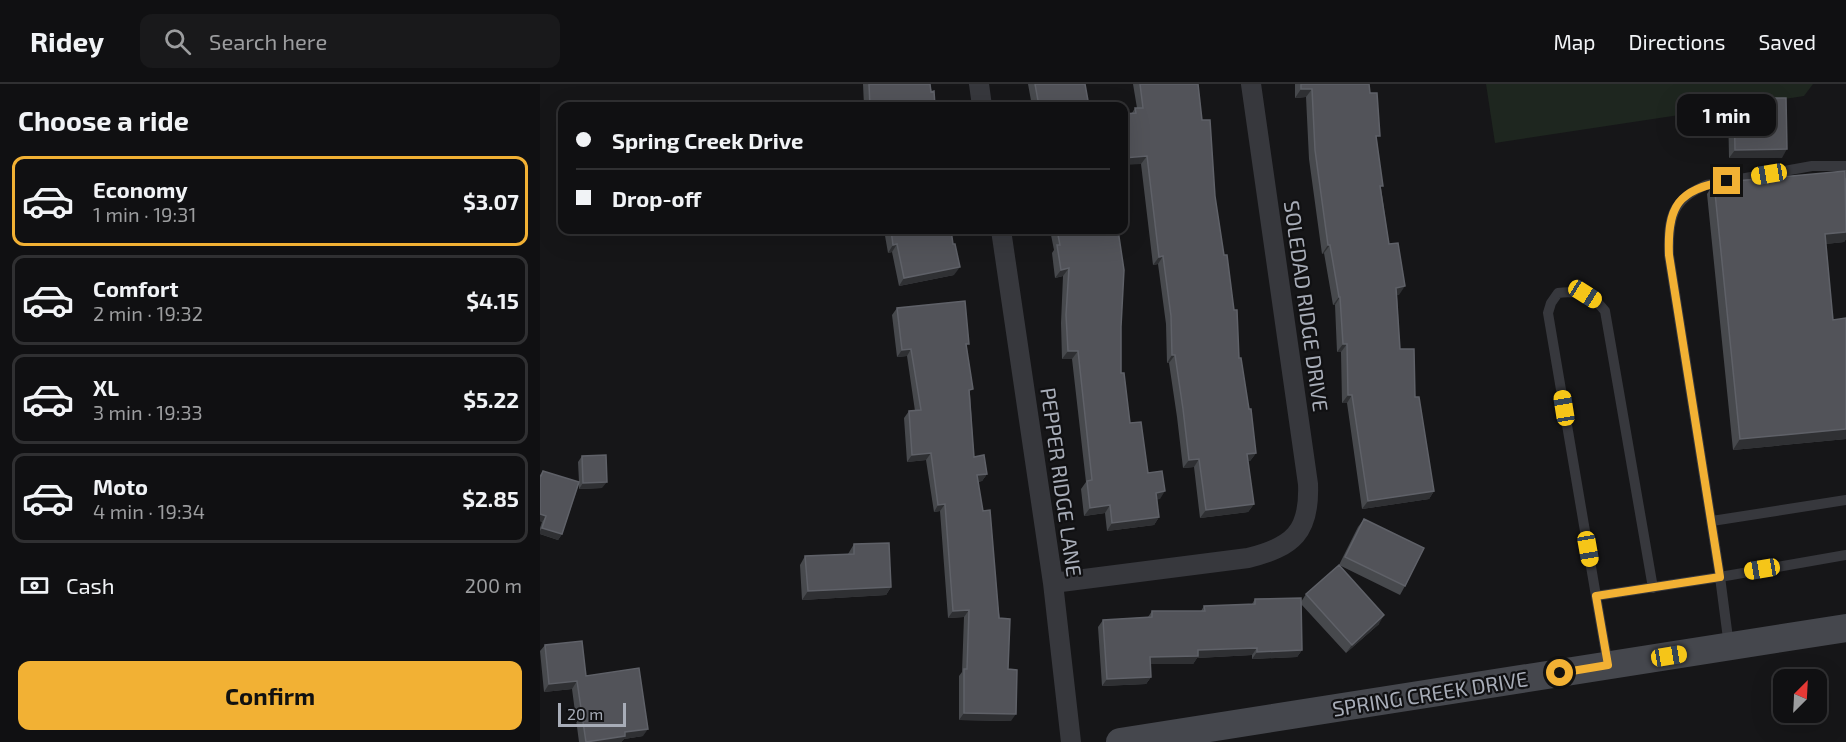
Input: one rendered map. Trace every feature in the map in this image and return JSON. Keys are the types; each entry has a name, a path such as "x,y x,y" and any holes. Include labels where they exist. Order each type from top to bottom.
{"street":[{"path":"979,84 981,102"},
{"name":"SOLEDAD RIDGE DRIVE","path":"1053,583 1248,558 1269,553 1285,545 1298,532 1309,507 1308,484 1251,84"},
{"name":"PEPPER RIDGE LANE","path":"1002,234 1053,583 1071,742"},
{"name":"SPRING CREEK DRIVE","path":"1120,742 1203,735 1608,665 1846,628"}],"lane":[{"path":"1730,646 1669,255 1668,235 1671,215 1677,205 1692,191 1706,185 1812,166 1846,166"},
{"path":"1608,665 1548,313 1558,293 1571,291 1585,294 1599,303 1605,311 1653,588"},
{"path":"1712,521 1846,500"},
{"path":"1596,596 1846,555"}],"shaded area":[{"path":"1486,84 1813,84 1804,96 1495,143"}],"building":[{"path":"869,84 930,84 931,92 934,91 935,102 870,102"},
{"path":"1035,84 1085,84 1088,102 1038,102"},
{"path":"1140,84 1198,84 1202,120 1210,120 1215,196 1224,255 1227,255 1234,310 1237,310 1239,358 1241,358 1249,409 1251,409 1256,453 1247,454 1254,504 1206,510 1199,459 1189,460 1175,355 1172,355 1171,316 1163,256 1159,257 1147,156 1128,158 1128,114 1136,113 1135,108 1143,108"},
{"path":"1301,84 1369,84 1370,93 1377,93 1380,136 1376,136 1383,186 1380,186 1389,244 1398,243 1405,286 1396,288 1400,349 1414,349 1415,397 1419,397 1434,491 1368,501 1352,395 1348,395 1347,344 1343,344 1340,297 1330,245 1328,245 1315,150 1312,89 1301,89"},
{"path":"1734,98 1786,98 1787,149 1735,150"},
{"path":"1845,171 1846,232 1825,234 1833,320 1846,318 1846,429 1740,439 1714,183"},
{"path":"892,234 952,234 960,267 904,278 897,244 893,245"},
{"path":"1058,234 1119,234 1124,270 1121,373 1124,373 1130,423 1141,422 1148,473 1162,471 1165,491 1156,493 1159,517 1112,523 1110,505 1090,508 1087,481 1092,480 1078,351 1068,351 1066,315 1069,268 1061,270 1057,245 1060,245"},
{"path":"965,301 969,344 966,344 973,389 969,390 974,457 984,455 987,474 977,475 983,511 990,510 999,618 1010,619 1008,669 1017,670 1016,714 964,713 964,669 967,669 969,610 953,611 945,504 938,505 931,453 912,455 909,411 921,410 911,349 902,350 897,308"},
{"path":"606,455 607,482 583,483 582,456"},
{"path":"543,471 579,482 562,534 542,528 546,516 540,514 540,476"},
{"path":"1364,519 1424,548 1405,586 1345,557"},
{"path":"889,543 891,587 808,591 805,556 854,554 854,544"},
{"path":"1339,565 1384,615 1352,645 1306,594"},
{"path":"1301,598 1302,650 1257,652 1257,648 1198,650 1198,656 1150,657 1151,677 1107,679 1103,620 1152,617 1152,611 1205,611 1204,606 1255,604 1255,599"},
{"path":"582,641 586,676 639,668 648,729 625,732 625,736 586,742 577,681 549,684 545,645"}],"route":[{"path":"1560,673 1608,665 1596,596 1720,577 1669,255 1668,235 1671,215 1677,205 1692,191 1706,185 1727,181"}]}
